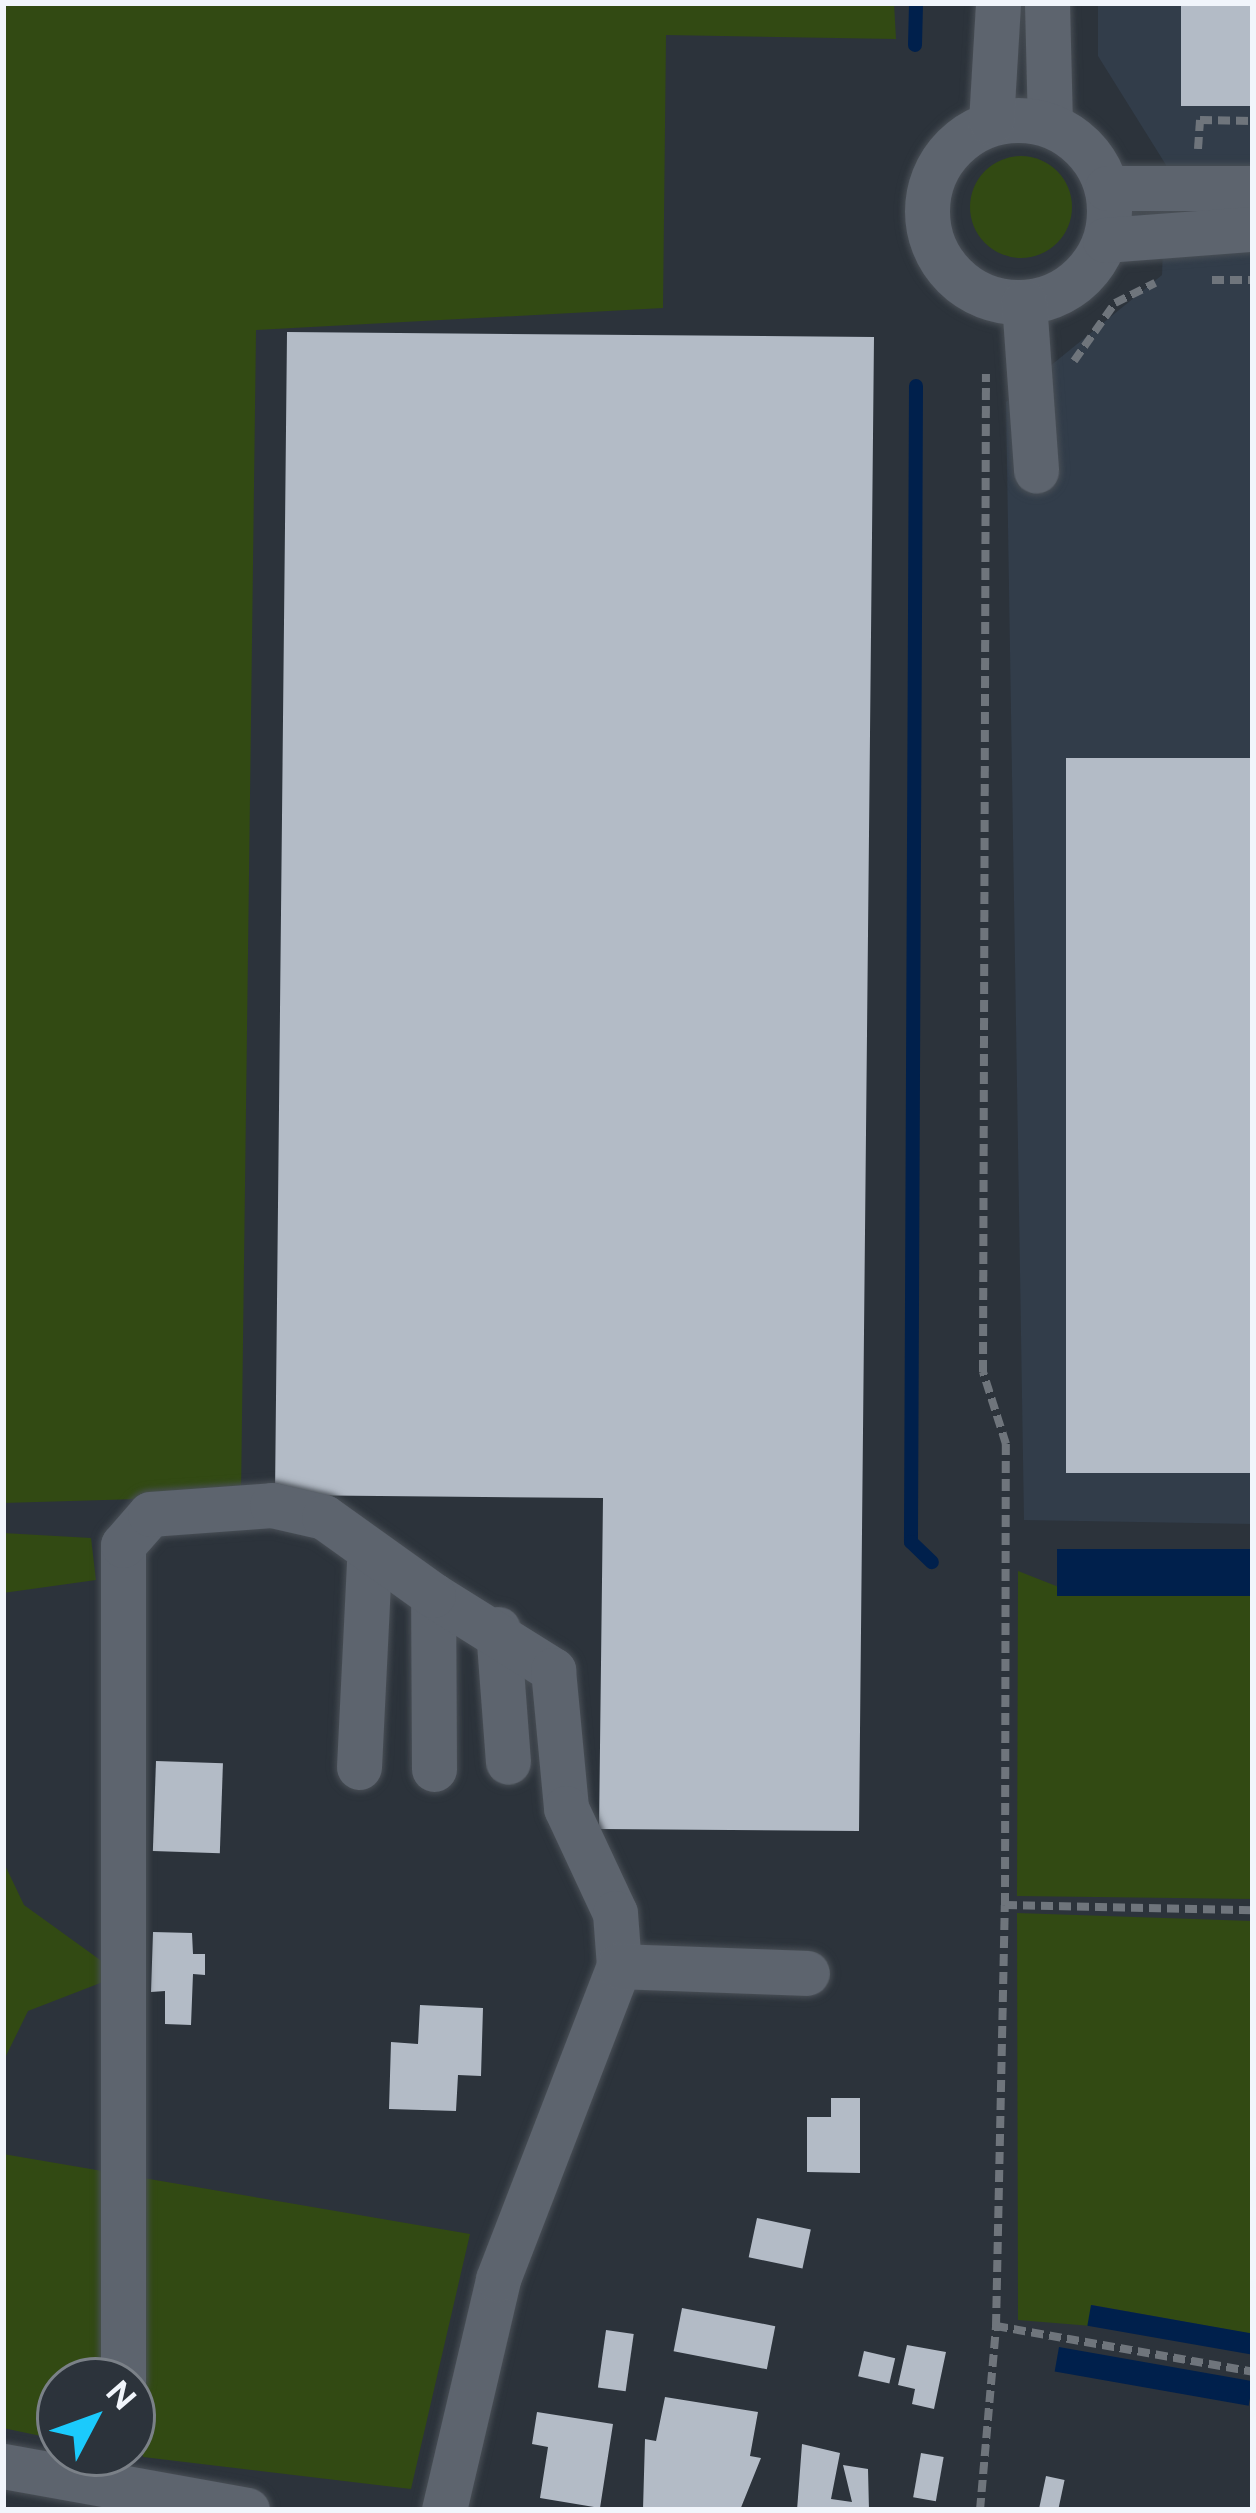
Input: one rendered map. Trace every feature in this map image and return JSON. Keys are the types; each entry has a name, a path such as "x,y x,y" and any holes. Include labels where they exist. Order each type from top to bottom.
{"street":[{"path":"992,122 998,3"},
{"path":"1047,3 1050,124"},
{"path":"992,122 1050,124 1085,150 1107,188 1105,240 1074,283 1024,302 994,299 946,267 926,212 944,156 992,122"},
{"path":"1107,188 1253,188"},
{"path":"1105,240 1253,230"},
{"path":"1024,302 1036,471"},
{"path":"123,2357 123,1545 150,1514 272,1504 323,1517 369,1560 498,1629 553,1670 566,1808 615,1913 619,1966 499,2279 444,2510"},
{"path":"359,1767 369,1560"},
{"path":"433,1595 434,1769"},
{"path":"498,1629 508,1762"},
{"path":"619,1966 807,1972"},
{"path":"3,2466 36,2467"},
{"path":"145,2477 247,2510"}],"path":[{"path":"1194,280 1253,280"},
{"path":"980,2510 996,2326 1006,1444 982,1372 979,376 1031,368 1070,369 1115,302 1174,281"},
{"path":"1004,1905 1253,1910"},
{"path":"996,2326 1253,2372"}],"shaded area":[{"path":"1098,3 1253,3 1253,1524 1024,1520 1006,402 1162,275 1166,165 1098,56"}],"green space":[{"path":"3,3 894,3 896,39 666,35 663,308 256,330 241,1496 3,1503"},
{"path":"1021,156 1041,160 1057,171 1068,187 1072,207 1068,227 1057,243 1041,254 1021,258 1001,254 985,243 974,227 970,207 974,187 985,171 1001,160"},
{"path":"3,1533 91,1538 96,1580 3,1593"},
{"path":"1018,1571 1074,1593 1253,1594 1253,1899 1017,1896"},
{"path":"3,1861 24,1905 121,1975 28,2011 3,2062"},
{"path":"1017,1913 1253,1921 1253,2334 1092,2305 1092,2326 1018,2320"},
{"path":"3,2154 470,2234 411,2489 156,2459 156,2357 36,2357 36,2435 3,2428"}],"water":[{"path":"1057,1549 1253,1549 1253,1596 1057,1596"},
{"path":"1091,2305 1253,2334 1250,2354 1087,2326"},
{"path":"1059,2347 1253,2381 1249,2406 1055,2372"}],"building":[{"path":"1181,3 1253,3 1253,106 1181,106"},
{"path":"287,332 874,337 859,1831 599,1829 603,1498 275,1495"},
{"path":"1066,758 1253,758 1253,1473 1066,1473"},
{"path":"156,1761 223,1763 220,1853 153,1851"},
{"path":"153,1932 192,1933 193,1954 205,1954 205,1975 193,1974 191,2025 165,2024 165,1991 151,1992"},
{"path":"420,2005 483,2008 481,2076 458,2075 456,2111 389,2109 391,2042 418,2044"},
{"path":"831,2098 860,2098 860,2173 807,2172 807,2117 831,2117"},
{"path":"757,2218 811,2229 802,2269 749,2257"},
{"path":"682,2308 775,2326 767,2369 674,2351"},
{"path":"606,2330 634,2334 626,2391 598,2387"},
{"path":"907,2345 946,2352 934,2409 912,2404 915,2389 898,2385"},
{"path":"864,2351 895,2358 889,2384 858,2376"},
{"path":"665,2397 758,2412 750,2456 761,2458 740,2510 643,2509 645,2439 656,2441"},
{"path":"537,2412 613,2424 600,2508 540,2498 548,2447 532,2444"},
{"path":"802,2444 840,2453 831,2499 852,2502 843,2465 868,2469 869,2510 797,2510"},
{"path":"921,2453 944,2457 936,2501 913,2497"},
{"path":"1046,2476 1065,2480 1058,2510 1039,2510"}],"waterway":[{"path":"915,45 916,3"},
{"path":"916,386 911,1542 932,1562"}]}
